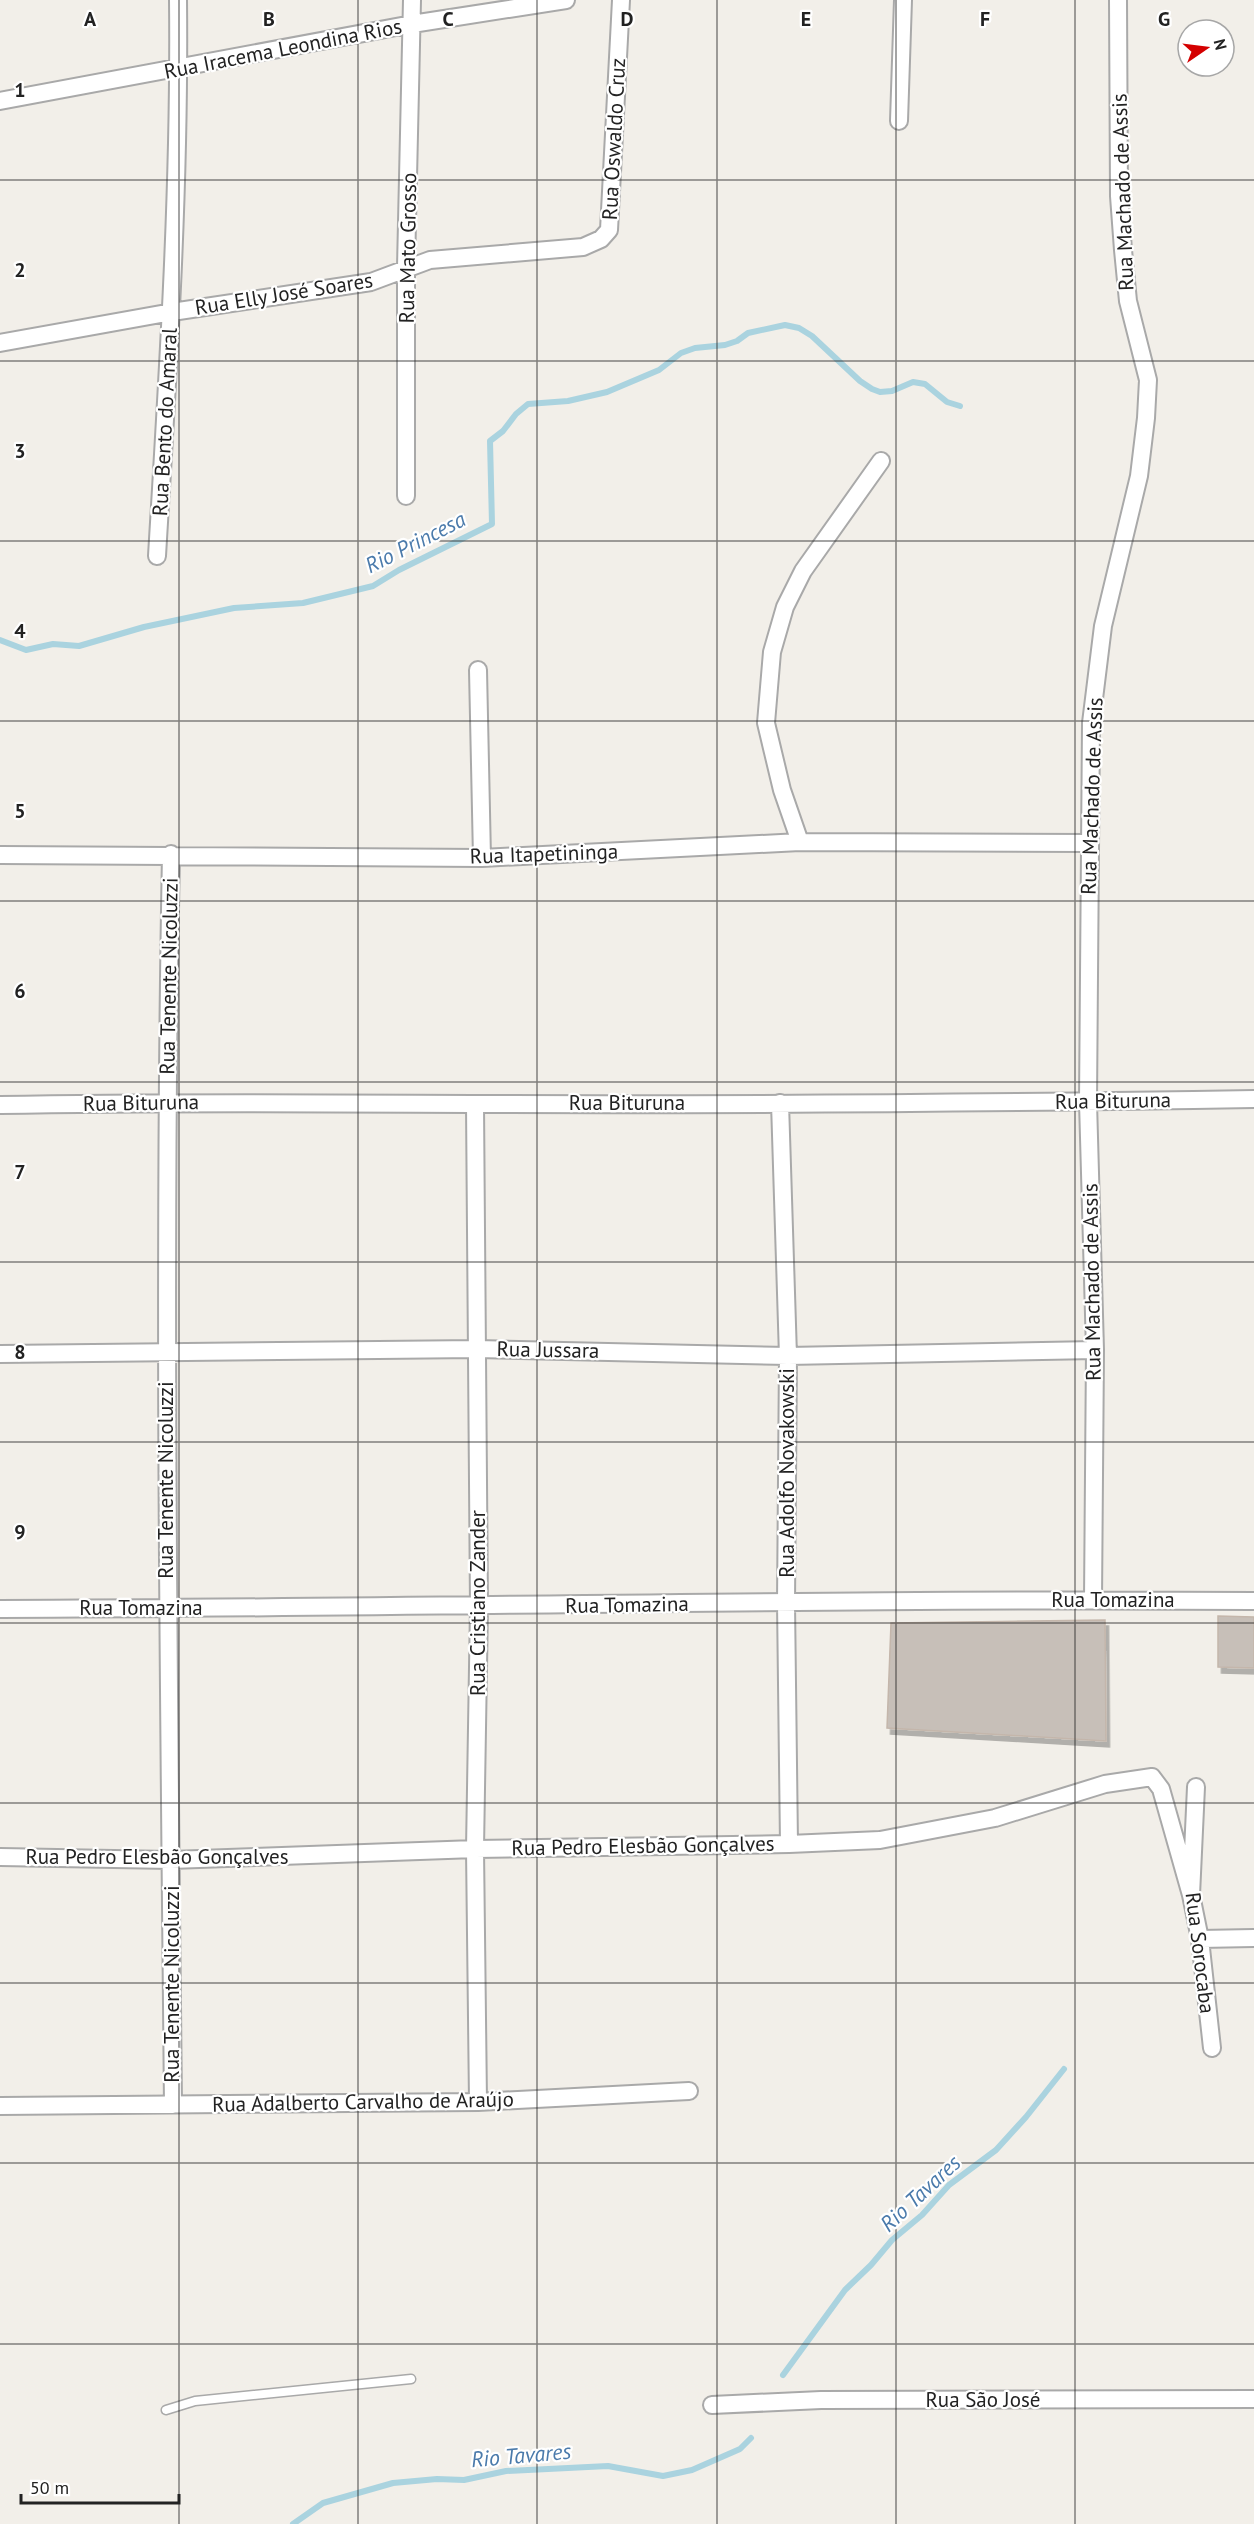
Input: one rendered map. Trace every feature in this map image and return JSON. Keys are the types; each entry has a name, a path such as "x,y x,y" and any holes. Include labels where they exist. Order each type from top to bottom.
{"street":[{"name":"Rua Bento do Amaral","path":"157,556 172,312 178,0"},
{"name":"Rua Mato Grosso","path":"406,496 406,267 412,0"},
{"name":"Rua Iracema Leondina Rios","path":"0,101 412,24 566,0"},
{"name":"Rua Oswaldo Cruz","path":"601,239 609,230 621,0"},
{"path":"899,121 903,0"},
{"name":"Rua Machado de Assis","path":"1093,1600 1095,1350 1088,1102 1090,723 1102,626 1139,476 1148,380 1128,301 1123,250 1119,196 1118,0"},
{"name":"Rua Elly José Soares","path":"0,343 172,312 371,282 406,267 430,260 583,247 601,239"},
{"path":"800,842 782,789 766,723 772,652 784,607 803,571 881,461"},
{"path":"478,670 482,858"},
{"name":"Rua Itapetininga","path":"0,855 171,854 482,858 800,842 1089,843"},
{"name":"Rua Tenente Nicoluzzi","path":"171,854 166,1102 165,1351 172,2105"},
{"name":"Rua Bituruna","path":"0,1105 166,1102 475,1104 1088,1102 1254,1099"},
{"name":"Rua Adolfo Novakowski","path":"780,1103 788,1356 786,1603 789,1844"},
{"name":"Rua Cristiano Zander","path":"475,1104 479,1607 475,1849 478,2102"},
{"name":"Rua Jussara","path":"0,1354 477,1349 788,1356 1095,1350"},
{"name":"Rua Tomazina","path":"0,1609 1254,1600"},
{"name":"Rua Pedro Elesbão Gonçalves","path":"0,1857 171,1860 475,1849 789,1844 880,1840 995,1818 1105,1784 1152,1777 1161,1789 1191,1895"},
{"name":"Rua Sorocaba","path":"1196,1786 1191,1895 1200,1939 1212,2048"},
{"path":"1200,1939 1254,1938"},
{"name":"Rua Adalberto Carvalho de Araújo","path":"0,2106 478,2102 689,2091"},
{"name":"Rua São José","path":"712,2405 821,2400 1254,2399"}],"lane":[{"path":"166,2410 195,2402 411,2379"}],"building":[{"path":"1218,1616 1254,1617 1254,1668 1218,1667"},
{"path":"1105,1620 1106,1741 887,1728 891,1623"}],"waterway":[{"name":"Rio Princesa","path":"0,640 26,650 53,644 79,646 144,627 234,608 303,603 373,586 399,570 492,524 490,441 503,431 516,414 528,404 568,401 607,392 659,370 681,353 695,348 725,345 737,341 748,333 785,325 799,328 812,336 860,381 872,389 880,392 892,391 913,382 925,384 947,402 960,406"},
{"name":"Rio Tavares","path":"783,2375 845,2290 871,2265 892,2240 922,2215 949,2185 996,2150 1064,2069"},
{"name":"Rio Tavares","path":"293,2524 323,2503 393,2483 437,2479 464,2480 506,2471 608,2466 663,2476 692,2470 740,2449 751,2438"}]}
